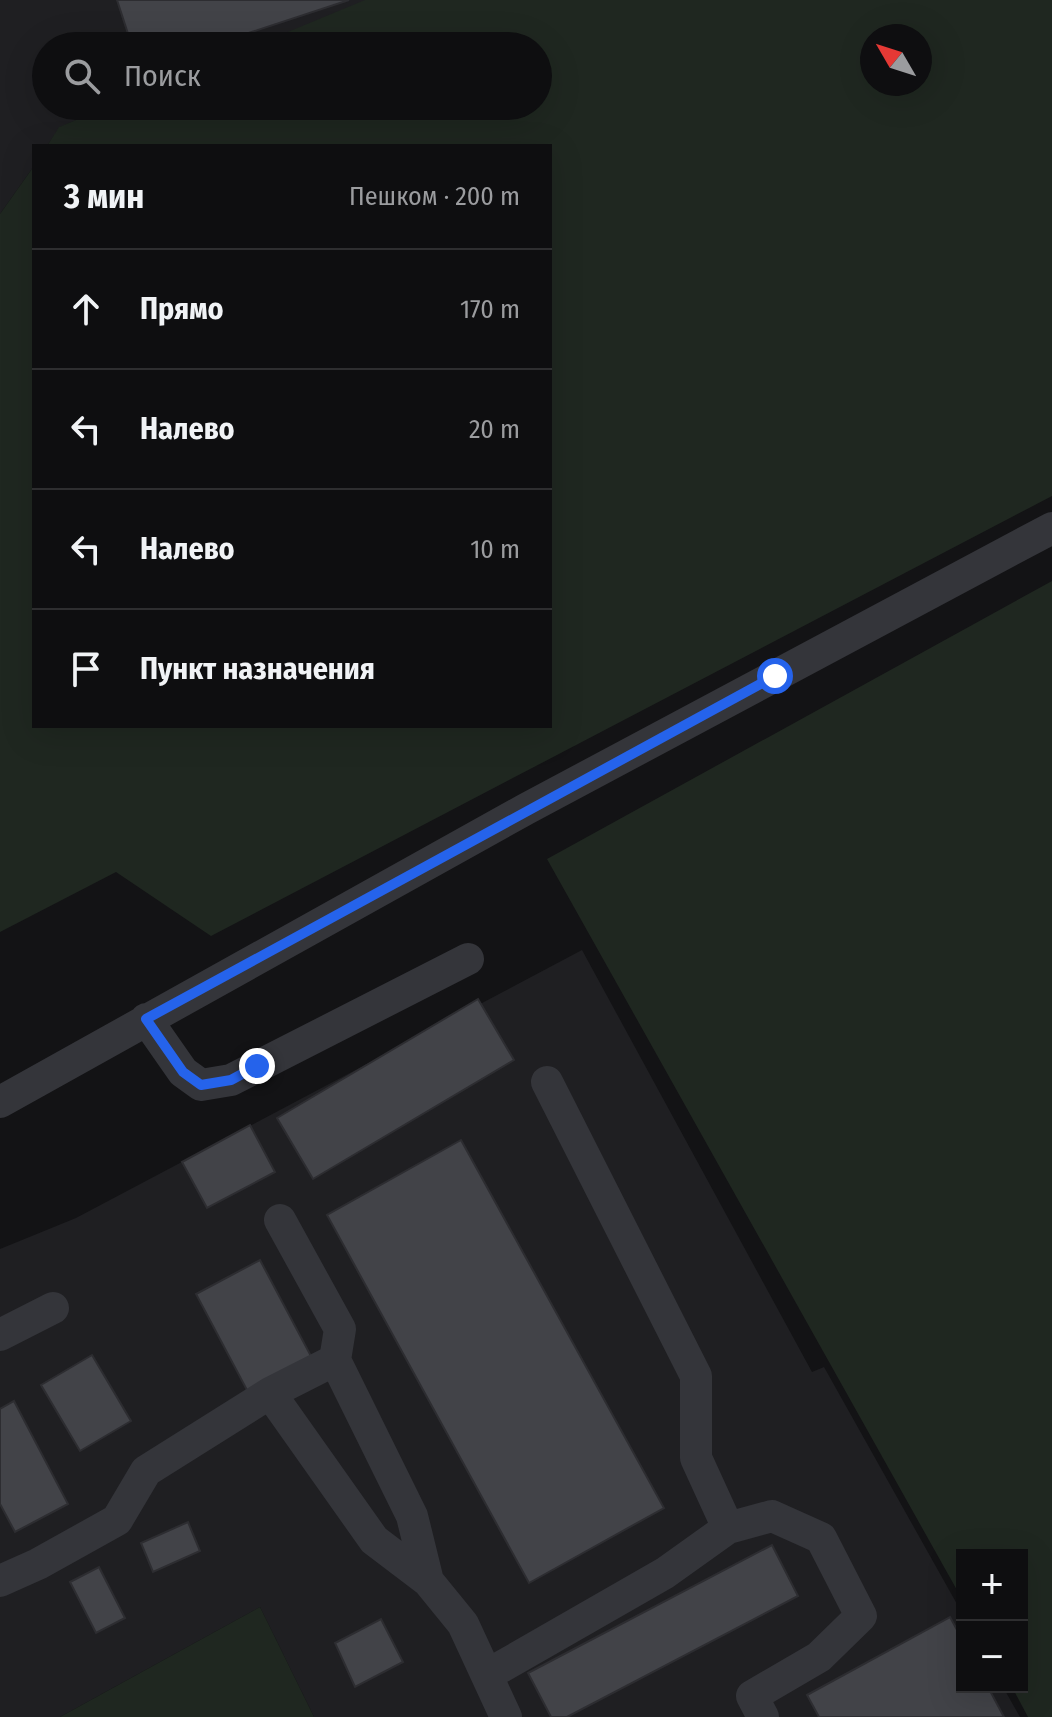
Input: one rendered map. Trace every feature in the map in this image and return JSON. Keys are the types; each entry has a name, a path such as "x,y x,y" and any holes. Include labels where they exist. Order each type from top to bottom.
{"lane":[{"path":"0,1102 526,809 1052,528"},
{"path":"146,1019 183,1072 201,1085 231,1080 468,959"},
{"path":"547,1082 696,1376 696,1458 728,1528"},
{"path":"280,1220 340,1329 335,1360 412,1516 428,1581"},
{"path":"0,1335 53,1308"},
{"path":"0,1581 38,1564 117,1520 146,1471 270,1393 335,1360"},
{"path":"270,1393 374,1540 428,1581 463,1624 506,1717"},
{"path":"487,1675 665,1573 728,1528 772,1516 821,1538 861,1616 819,1657 752,1696 763,1717"}],"shaded area":[{"path":"0,0 370,0 291,32 32,32 32,120 77,120 60,127 48,144 32,144 32,169 0,214"},
{"path":"365,0 1052,0 1052,496 211,936 116,872 0,932 0,214 32,169 32,728 552,728 552,144 48,144 59,127 76,120 552,120 552,32 288,32"},
{"path":"1052,581 1052,1717 1028,1717 1015,1693 1028,1693 1028,1549 956,1549 956,1588 547,859"},
{"path":"582,950 812,1372 824,1367 956,1602 956,1693 1006,1693 1020,1717 314,1717 260,1607 60,1717 0,1717 0,1249 76,1218"},
{"path":"260,1607 314,1717 60,1717"}],"building":[{"path":"117,0 349,0 252,32 127,32"},
{"path":"478,999 514,1060 313,1179 277,1118"},
{"path":"250,1125 275,1172 207,1208 182,1162"},
{"path":"461,1140 664,1508 529,1583 327,1215"},
{"path":"260,1260 312,1358 248,1392 196,1294"},
{"path":"92,1355 131,1421 80,1451 41,1385"},
{"path":"14,1401 68,1504 15,1532 0,1504 0,1409"},
{"path":"188,1522 200,1551 153,1572 141,1543"},
{"path":"772,1545 798,1596 567,1717 551,1717 528,1673"},
{"path":"99,1567 125,1618 96,1633 70,1582"},
{"path":"950,1617 956,1628 956,1693 991,1693 1004,1717 819,1717 807,1695"},
{"path":"381,1619 403,1662 355,1687 335,1643"}],"route":[{"path":"257,1066 231,1080 201,1085 183,1072 146,1019 526,809 775,676"}]}
